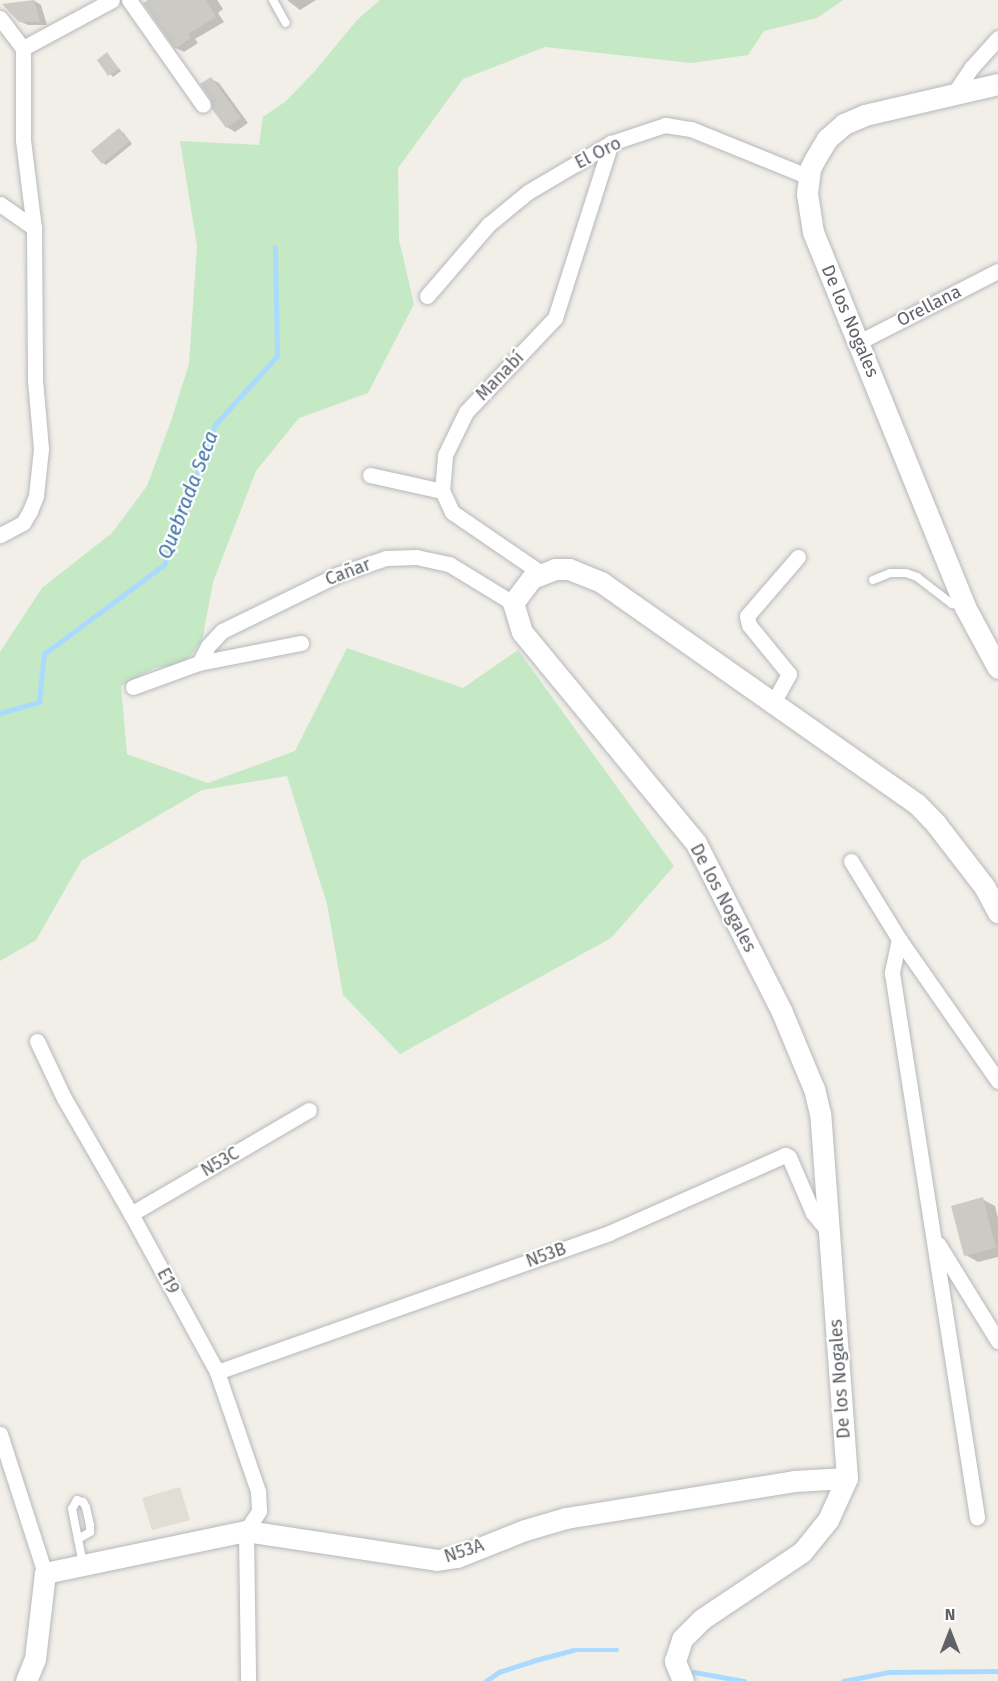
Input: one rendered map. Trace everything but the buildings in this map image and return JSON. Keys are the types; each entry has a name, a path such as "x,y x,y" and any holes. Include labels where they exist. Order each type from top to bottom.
{"street":[{"path":"23,48 112,0"},
{"path":"129,0 203,105"},
{"path":"0,18 23,48 23,140 34,228 35,380 41,449 36,496 23,524 0,535"},
{"path":"953,95 972,67 998,38"},
{"name":"De los Nogales","path":"998,84 865,115 844,124 820,148 810,169 807,209 813,232 860,342 965,607 998,668"},
{"name":"El Oro","path":"427,296 489,224 528,192 611,143 665,126 691,129 809,177"},
{"name":"Manabí","path":"442,491 444,455 466,412 555,318 611,143"},
{"path":"0,204 34,228"},
{"name":"Orellana","path":"860,342 998,271"},
{"path":"370,475 442,491 452,512 541,573"},
{"name":"Cañar","path":"199,663 208,646 222,631 339,573 386,558 416,557 449,564 513,603"},
{"path":"774,701 789,674 749,625 747,616 798,557"},
{"path":"513,603 532,578 541,573 569,569 601,582 774,701 917,804 936,824 984,886 998,912"},
{"name":"De los Nogales","path":"513,603 522,632 696,843 782,1012 814,1089 820,1114 847,1478 828,1520 802,1552 702,1619 682,1639 675,1661 683,1681"},
{"path":"133,687 199,663 301,643"},
{"path":"851,861 898,939 998,1081"},
{"path":"898,939 892,973 977,1517"},
{"name":"E19","path":"37,1041 64,1098 131,1214 217,1372 258,1491 259,1510 246,1531"},
{"name":"N53C","path":"131,1214 309,1110"},
{"name":"N53B","path":"217,1372 609,1233 785,1155 789,1157 813,1213 829,1232"},
{"path":"933,1235 998,1341"},
{"path":"0,1434 45,1573 36,1659 26,1681"},
{"name":"N53A","path":"45,1573 246,1531 437,1560 458,1557 525,1530 566,1518 794,1481 847,1478"},
{"path":"246,1531 248,1681"}],"lane":[{"path":"273,0 286,23"},
{"path":"873,580 890,573 906,573 917,577 952,604 965,607"},
{"path":"78,1539 83,1564"}],"shaded area":[{"path":"180,1487 190,1520 152,1530 142,1498"}],"green space":[{"path":"380,0 843,0 817,18 764,31 748,55 691,63 545,47 463,79 398,168 399,240 414,304 368,393 299,418 256,471 213,582 202,641 184,664 155,668 121,686 127,754 208,783 295,751 347,648 463,688 518,650 674,866 611,938 400,1054 343,995 327,904 287,776 202,790 82,860 36,940 0,961 0,652 42,588 112,533 147,486 171,421 189,364 197,246 180,141 259,145 263,117 286,101 314,72 358,19"}],"waterway":[{"name":"Quebrada Seca","path":"0,713 39,702 44,654 164,565 215,425 277,356 275,248"},
{"path":"486,1681 499,1672 574,1650 617,1650"},
{"path":"843,1681 889,1672 998,1671"},
{"path":"694,1672 744,1681"}]}
